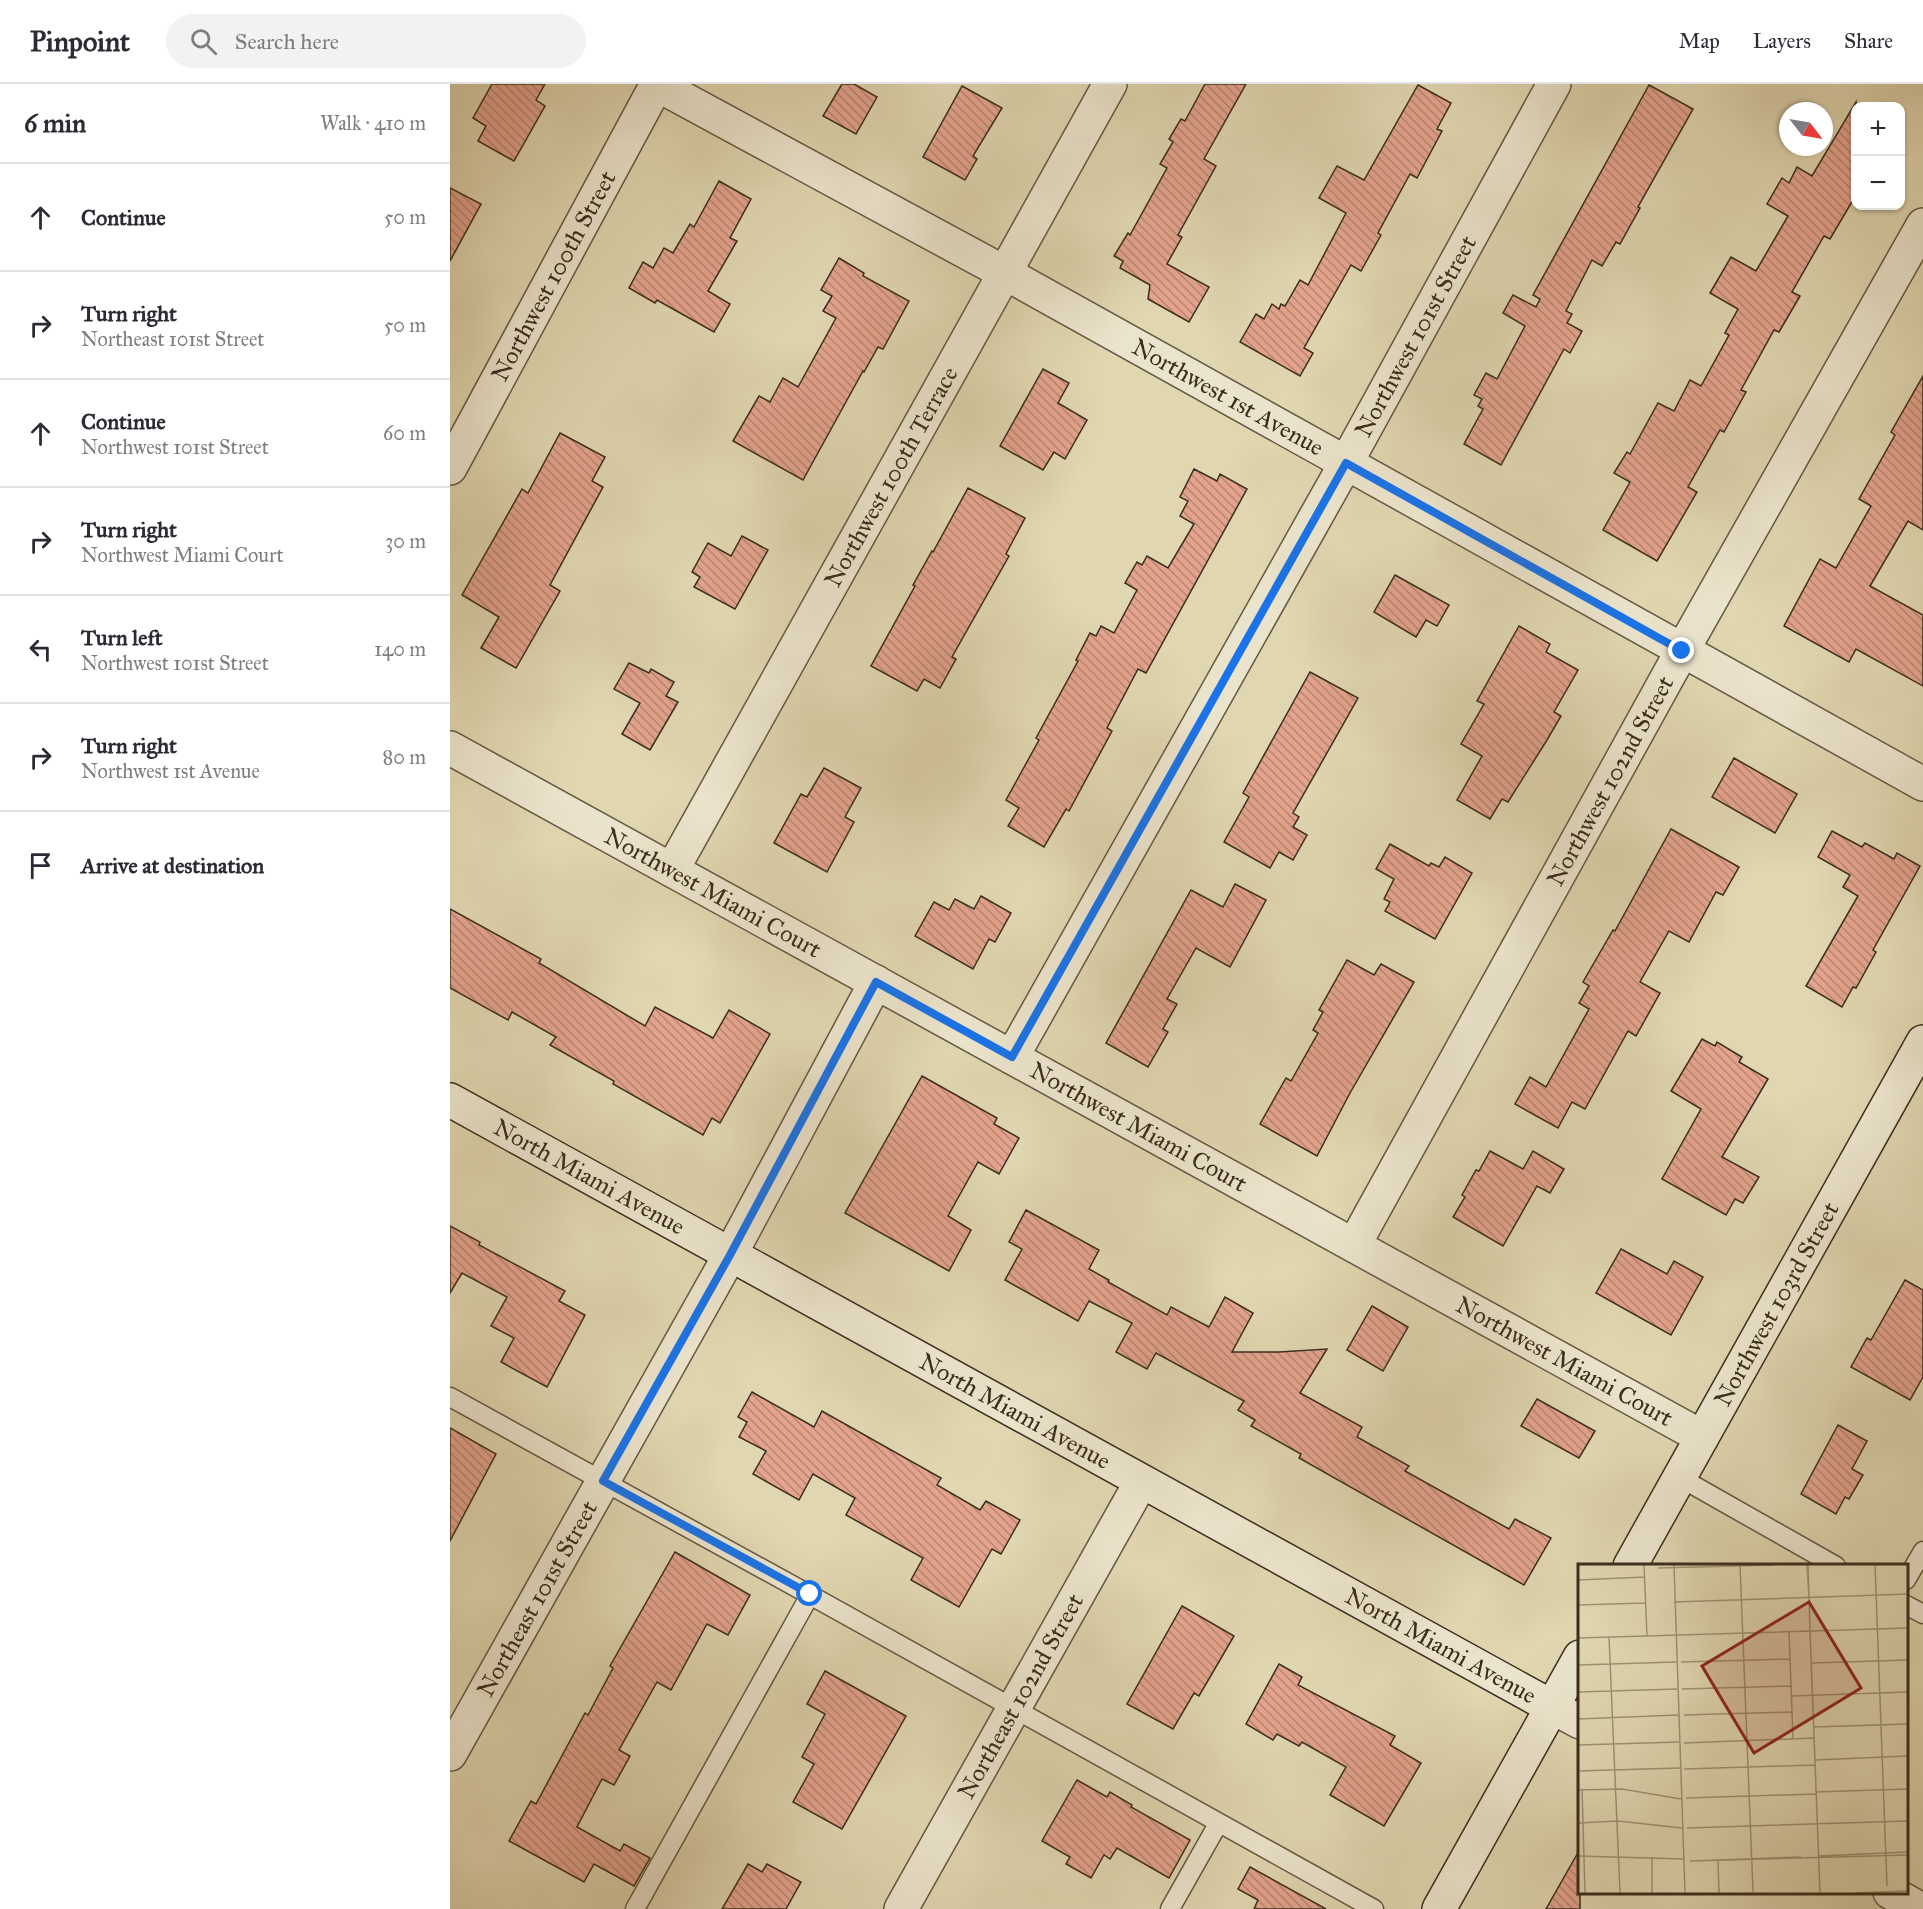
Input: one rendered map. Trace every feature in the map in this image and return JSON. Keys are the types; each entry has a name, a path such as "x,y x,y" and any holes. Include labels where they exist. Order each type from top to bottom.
{"street":[{"name":"Northwest 1st Avenue","path":"656,84 1005,273 1923,784"},
{"name":"Northwest 100th Street","path":"450,468 656,84"},
{"name":"Northwest 100th Terrace","path":"672,870 1110,84"},
{"name":"Northwest 101st Street","path":"1012,1057 1346,463 1554,84"},
{"name":"Northwest 102nd Street","path":"1354,1245 1682,651 1923,225"},
{"name":"Northwest Miami Court","path":"450,748 1702,1437"},
{"path":"730,1255 876,982"},
{"name":"Northwest 103rd Street","path":"1631,1564 1923,1042"},
{"name":"North Miami Avenue","path":"450,1100 1566,1714"},
{"name":"Northeast 101st Street","path":"450,1754 730,1255"},
{"name":"Northeast 102nd Street","path":"901,1909 1141,1482"},
{"path":"1439,1909 1566,1714 1578,1665"},
{"path":"1892,1894 1920,1909"}],"lane":[{"path":"450,1397 810,1594 1218,1824 1374,1909"},
{"path":"1679,1477 1832,1564"},
{"path":"1908,1577 1923,1551"},
{"path":"635,1909 810,1594"},
{"path":"1908,1606 1923,1614"},
{"path":"1170,1909 1218,1824"}],"building":[{"path":"492,84 545,84 536,100 545,106 514,161 478,141 486,126 473,118"},
{"path":"842,84 854,84 877,97 856,134 823,116"},
{"path":"1205,84 1246,84 1204,159 1216,166 1178,235 1182,237 1167,264 1209,287 1189,322 1148,299 1150,285 1120,268 1123,261 1114,256 1128,233 1130,235 1167,168 1160,164 1173,142 1169,139 1181,119 1185,121"},
{"path":"1418,85 1451,103 1437,129 1442,131 1417,178 1410,174 1378,233 1381,235 1361,271 1351,265 1304,348 1313,353 1300,376 1240,342 1256,314 1264,319 1272,304 1279,309 1281,304 1285,306 1300,280 1308,285 1346,213 1319,198 1337,166 1364,180"},
{"path":"1649,85 1693,109 1620,244 1616,242 1602,266 1592,260 1566,311 1572,314 1567,323 1582,331 1570,353 1564,349 1501,465 1464,444 1483,409 1478,406 1482,399 1474,395 1486,373 1497,379 1525,326 1503,313 1513,295 1536,307 1540,299 1533,295"},
{"path":"962,86 1002,108 973,156 977,159 965,180 923,157"},
{"path":"1851,110 1851,203 1830,239 1824,236 1792,292 1800,296 1779,332 1774,330 1741,390 1746,392 1724,432 1720,430 1688,487 1697,492 1657,561 1603,530 1630,482 1614,473 1627,452 1630,454 1658,403 1674,411 1690,380 1701,386 1729,335 1725,333 1738,309 1710,293 1731,257 1756,271 1788,216 1767,204 1782,178 1789,183 1797,167 1812,176 1824,156 1833,156 1833,141"},
{"path":"719,181 751,199 730,238 737,241 708,291 730,304 714,332 657,300 655,303 629,288 643,262 653,268 664,248 673,253 690,224 694,227"},
{"path":"450,188 481,204 450,261"},
{"path":"839,258 864,273 863,276 909,301 883,349 878,347 863,371 803,480 733,441 759,396 770,402 783,378 798,387 836,318 823,311 832,296 821,290"},
{"path":"1043,369 1069,383 1058,403 1087,420 1065,459 1054,452 1043,470 1000,446"},
{"path":"1923,376 1923,530 1908,521 1870,586 1923,615 1923,686 1856,649 1849,662 1784,626 1820,559 1836,568 1871,506 1859,499 1895,435 1891,432"},
{"path":"560,433 605,457 592,481 603,487 550,585 560,591 516,668 481,648 499,617 462,595 522,489 528,493"},
{"path":"1194,469 1217,481 1220,474 1247,489 1146,673 1138,669 1107,728 1112,731 1069,811 1066,809 1044,847 1008,826 1019,808 1006,800 1039,740 1036,738 1078,661 1076,660 1090,633 1096,636 1101,626 1114,633 1137,590 1125,583 1137,562 1142,565 1147,556 1168,568 1194,524 1180,516 1188,501 1180,497"},
{"path":"968,488 1025,518 1006,554 1009,556 952,657 956,659 940,688 924,679 917,691 871,666 915,586 913,585"},
{"path":"742,536 768,550 735,609 694,587 700,577 692,572 708,543 731,556"},
{"path":"1395,575 1449,605 1437,626 1426,620 1416,637 1374,612"},
{"path":"1519,626 1550,644 1546,652 1578,670 1554,712 1561,716 1547,740 1508,802 1502,799 1490,819 1457,800 1482,756 1461,744 1484,704 1477,701"},
{"path":"629,663 649,673 651,669 674,682 666,696 678,702 650,750 622,734 640,703 614,689"},
{"path":"1310,672 1358,698 1293,813 1299,817 1293,827 1307,835 1293,860 1279,852 1270,868 1224,842 1249,797 1243,793"},
{"path":"1734,758 1797,794 1775,833 1712,797"},
{"path":"824,768 861,788 845,817 854,822 827,872 774,843 801,794 807,797"},
{"path":"1671,829 1739,867 1723,895 1716,892 1689,942 1669,931 1640,982 1660,993 1636,1036 1628,1031 1585,1109 1572,1102 1558,1128 1515,1104 1530,1077 1546,1087 1589,1009 1579,1003 1589,986 1583,982 1613,930 1615,931"},
{"path":"1832,831 1862,847 1865,843 1894,859 1897,853 1920,866 1873,950 1876,952 1856,988 1853,987 1842,1007 1806,986 1858,896 1843,887 1850,875 1818,857"},
{"path":"1390,844 1429,866 1431,863 1439,867 1445,857 1472,873 1435,939 1385,911 1390,902 1384,899 1394,879 1376,869"},
{"path":"1235,884 1266,900 1230,967 1196,948 1167,999 1177,1004 1163,1029 1168,1032 1148,1067 1106,1043 1191,890 1223,907"},
{"path":"981,896 1011,913 995,942 989,939 973,969 915,936 934,902 949,910 955,899 974,909"},
{"path":"450,909 541,959 539,963 645,1026 655,1007 713,1038 729,1010 770,1034 720,1123 712,1118 703,1135 550,1045 556,1037 512,1012 508,1020 450,988"},
{"path":"1347,960 1374,975 1381,964 1414,982 1350,1093 1317,1156 1260,1124 1286,1078 1291,1081 1318,1033 1313,1030 1323,1012 1319,1010"},
{"path":"1702,1039 1715,1046 1717,1042 1742,1057 1739,1062 1768,1079 1722,1157 1759,1177 1743,1203 1735,1199 1726,1215 1662,1179 1701,1109 1671,1091"},
{"path":"922,1076 997,1118 994,1124 1019,1138 999,1174 978,1162 948,1216 971,1230 949,1271 845,1213"},
{"path":"1490,1151 1523,1169 1533,1151 1564,1169 1550,1193 1537,1186 1503,1246 1453,1217 1465,1197 1462,1195 1476,1170 1479,1171"},
{"path":"1026,1210 1099,1250 1089,1269 1167,1315 1171,1307 1209,1327 1225,1297 1253,1313 1232,1352 1327,1349 1300,1393 1362,1427 1357,1437 1409,1466 1405,1471 1509,1529 1515,1519 1551,1538 1524,1585 1299,1458 1301,1454 1251,1426 1255,1420 1238,1410 1244,1401 1156,1353 1147,1369 1116,1352 1132,1323 1089,1301 1078,1321 1005,1280 1022,1249 1009,1242"},
{"path":"450,1226 480,1242 479,1245 565,1291 559,1301 585,1315 547,1387 501,1362 514,1338 491,1326 507,1297 462,1273 450,1293"},
{"path":"1621,1249 1667,1274 1674,1261 1703,1277 1671,1335 1596,1293"},
{"path":"1905,1280 1923,1290 1923,1377 1910,1400 1851,1367 1867,1338 1871,1340"},
{"path":"1372,1306 1408,1327 1383,1371 1347,1350"},
{"path":"752,1392 814,1427 822,1411 941,1478 937,1485 980,1510 986,1501 1020,1520 1001,1554 992,1549 959,1607 911,1580 923,1558 846,1515 855,1498 813,1474 799,1500 753,1474 766,1451 739,1437 747,1422 738,1417"},
{"path":"1537,1399 1595,1431 1579,1458 1521,1426"},
{"path":"1838,1425 1867,1441 1852,1469 1863,1475 1849,1499 1845,1497 1836,1514 1801,1494"},
{"path":"450,1428 496,1454 450,1541"},
{"path":"675,1552 750,1595 728,1635 707,1624 671,1690 657,1682 619,1750 630,1756 614,1785 602,1779 577,1827 620,1851 624,1844 650,1858 634,1886 594,1864 584,1882 509,1841 531,1801 536,1804 585,1713 588,1715 613,1668 610,1666"},
{"path":"1182,1606 1234,1636 1199,1696 1194,1693 1173,1729 1127,1704"},
{"path":"1279,1664 1302,1677 1298,1685 1395,1736 1390,1745 1421,1763 1384,1826 1330,1795 1346,1767 1302,1742 1299,1746 1277,1734 1273,1740 1246,1724"},
{"path":"825,1671 906,1716 842,1829 793,1802 814,1764 802,1757 825,1714 807,1704"},
{"path":"1077,1780 1107,1797 1110,1792 1132,1805 1131,1807 1190,1840 1169,1878 1117,1848 1110,1859 1104,1855 1091,1878 1066,1864 1070,1857 1042,1841"},
{"path":"1578,1853 1580,1909 1546,1909"},
{"path":"748,1864 762,1872 767,1864 801,1882 786,1909 722,1909"},
{"path":"1250,1867 1326,1909 1254,1909 1258,1900 1238,1889"}],"route":[{"path":"810,1594 603,1481 730,1255 876,982 1012,1057 1346,463 1682,651"}]}
